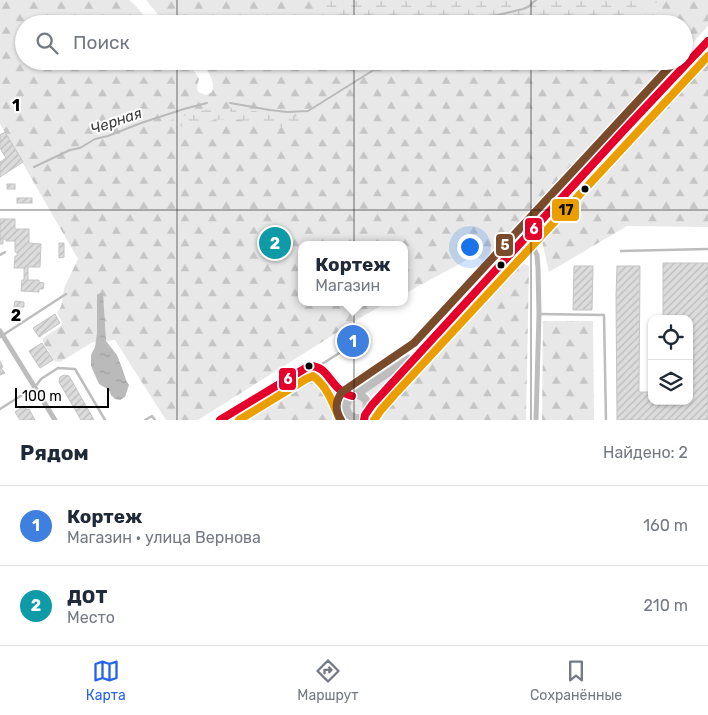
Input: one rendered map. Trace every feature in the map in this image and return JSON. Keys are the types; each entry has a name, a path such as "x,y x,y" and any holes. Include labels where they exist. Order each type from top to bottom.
{"main road":[{"path":"693,57 708,41"},
{"path":"220,420 309,366 322,369 334,385 349,415 361,418 365,415 372,404 681,70"},
{"path":"346,406 348,399 421,351"},
{"path":"334,385 343,393 363,397 369,404 368,410"}],"street":[{"path":"525,239 534,249 538,268 539,314 536,420"},
{"path":"1,334 55,420"}],"lane":[{"path":"622,251 708,249"},
{"path":"0,255 5,252"},
{"path":"1,334 66,294"},
{"path":"539,314 604,315 606,420"},
{"path":"318,367 346,348"},
{"path":"0,410 35,388 41,379 58,368 75,369 105,420"},
{"path":"145,420 152,416 155,420"}],"green space":[{"path":"0,0 129,0 143,15 15,15 15,70 193,70 199,79 198,92 206,95 212,92 213,88 212,79 207,70 668,70 488,263 474,256 408,292 408,241 298,241 298,306 381,306 198,420 166,420 115,340 93,342 60,362 54,361 43,342 43,338 61,326 62,322 57,313 62,303 65,286 78,259 0,124"},
{"path":"146,0 708,0 708,26 693,42 693,15 158,15"},
{"path":"326,0 663,0 628,15 328,15"},
{"path":"708,60 708,227 627,226 549,272 541,237"},
{"path":"228,108 241,108 269,114 300,117 302,119 300,125 285,127 268,126 236,119"},
{"path":"218,109 228,120 217,120 185,126 173,125 168,122 203,110"},
{"path":"516,262 529,266 526,420 374,420 381,407"},
{"path":"543,321 593,321 594,420 542,420"},
{"path":"308,378 323,381 332,401 332,420 241,420"},
{"path":"388,379 371,397 366,392"},
{"path":"357,400 362,402 364,407 362,412 357,414 352,412 350,407 352,402"}],"water":[{"path":"103,293 106,341 117,355 129,385 125,397 120,400 115,399 109,390 99,384 91,366 91,355 95,347 97,333 97,295"}],"building":[{"path":"5,132 23,162 0,177 0,162 6,158 0,148 0,135"},
{"path":"7,184 15,184 15,189 7,189"},
{"path":"17,198 32,198 32,203 17,203"},
{"path":"0,219 15,219 15,229 29,229 29,243 41,244 40,267 28,267 28,280 39,280 39,282 44,283 43,289 39,289 39,292 21,291 22,280 24,280 24,268 14,268 15,256 17,256 15,241 3,239 3,244 0,244"},
{"path":"59,243 64,243 64,257 59,258"},
{"path":"663,263 708,263 708,420 617,420 617,266 640,266 639,392 648,392 648,405 693,405 693,315 663,315"},
{"path":"574,266 593,266 592,310 573,310"},
{"path":"15,301 24,302 24,307 14,307"},
{"path":"55,314 60,323 39,337 33,328"},
{"path":"349,335 353,342 348,345 344,338"},
{"path":"42,343 53,360 40,368 29,351"},
{"path":"0,361 3,367 1,368 5,373 0,375"},
{"path":"64,375 69,376 94,420 81,420 59,382 60,377"},
{"path":"24,406 27,410 29,409 35,420 20,420 15,412"}],"waterway":[{"name":"Черная","path":"498,15 523,9 536,0"},
{"name":"Черная","path":"230,103 287,112 308,111 374,70"},
{"name":"Черная","path":"34,167 70,150 80,148 95,139 207,103"}],"transit line":[{"name":"6","path":"693,57 708,41"},
{"name":"17","path":"374,420 395,394 708,56"},
{"name":"5","path":"341,420 337,406 342,392 414,343 667,70"},
{"name":"6","path":"364,420 372,405 681,70"},
{"name":"6","path":"220,420 309,366 321,369 339,389 352,396"},
{"name":"17","path":"239,420 313,376 323,385 340,420"}],"place":[{"name":"ДОТ","path":"275,243"},
{"name":"Кортеж","path":"353,341"}]}
